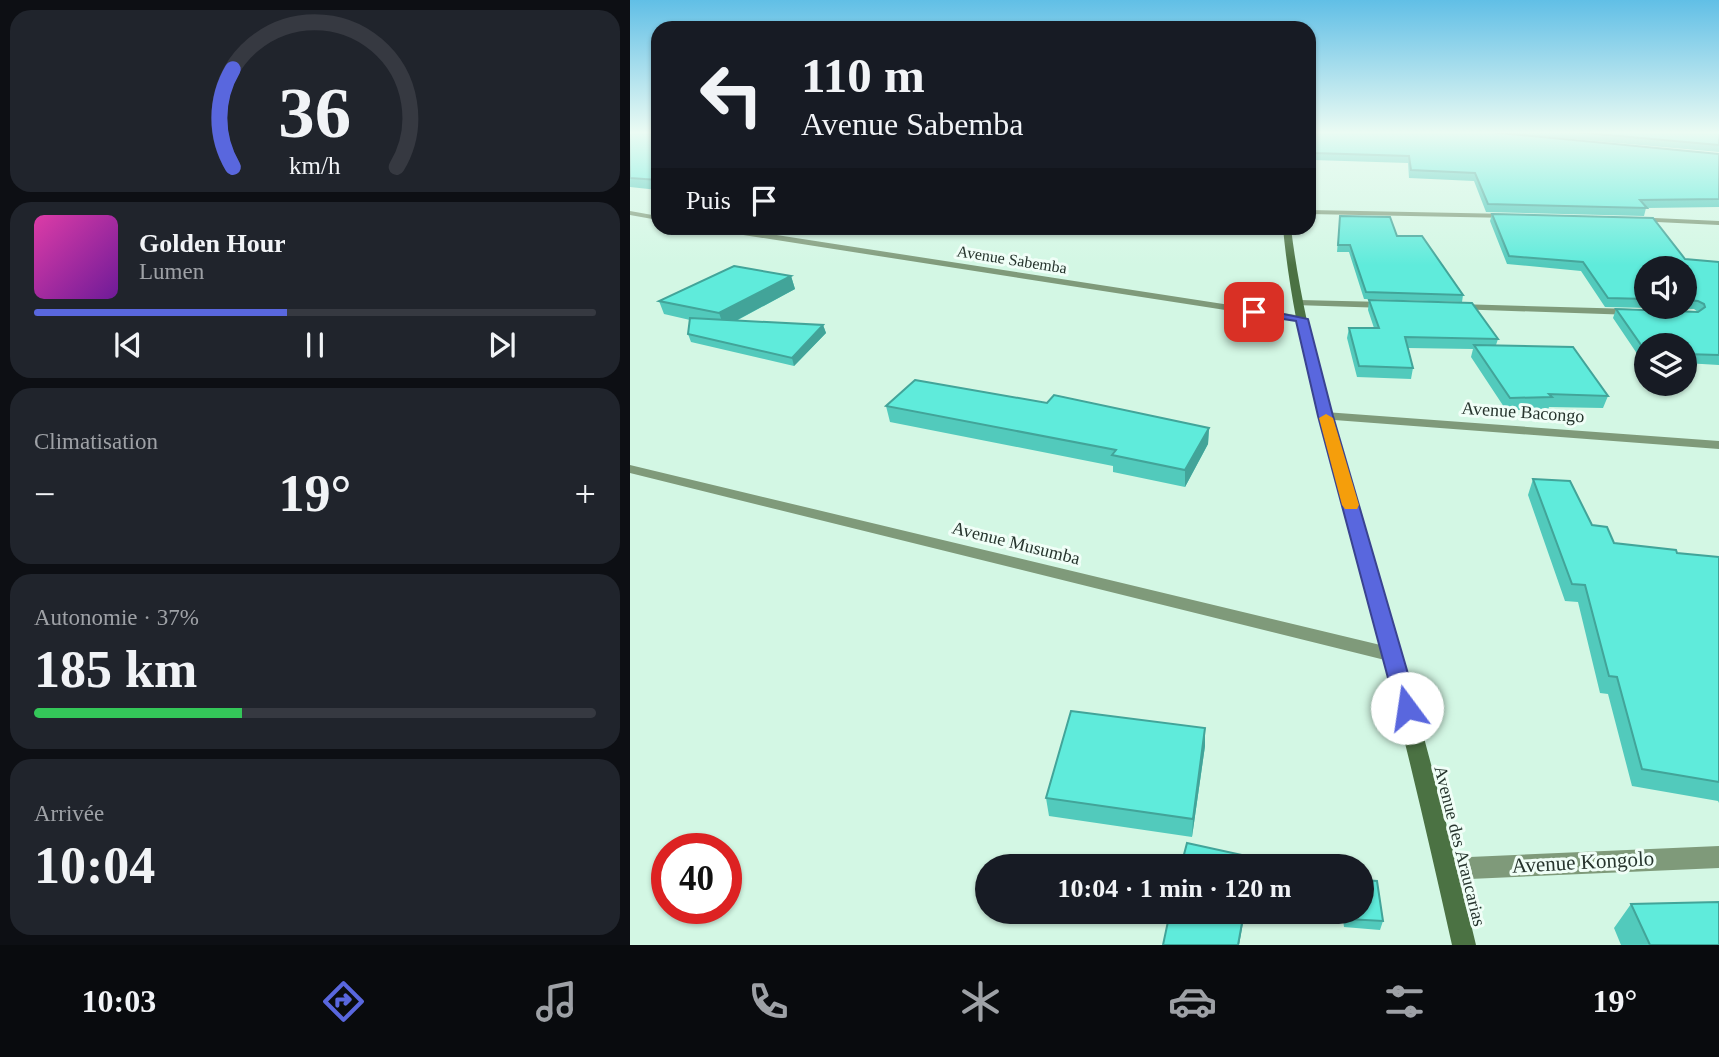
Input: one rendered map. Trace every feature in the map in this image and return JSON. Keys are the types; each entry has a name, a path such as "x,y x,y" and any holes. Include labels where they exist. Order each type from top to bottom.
{"street":[{"path":"1316,212 1519,216"},
{"path":"630,213 651,217"},
{"path":"1626,219 1719,223"},
{"name":"Avenue Sabemba","path":"767,235 1300,311 1395,305"},
{"name":"Avenue des Araucarias","path":"1287,235 1289,259 1325,416 1393,655 1464,945"},
{"path":"1450,307 1634,312"},
{"name":"Avenue Bacongo","path":"1325,416 1719,445"},
{"name":"Avenue Musumba","path":"630,469 1393,655"},
{"name":"Avenue Kongolo","path":"1447,869 1719,857"}],"building":[{"path":"630,176 651,176 651,180"},
{"path":"1476,176 1719,176 1719,199 1640,200 1647,208 1488,204"},
{"path":"1492,214 1653,218 1683,256 1634,256 1634,299 1608,298 1583,262 1509,256"},
{"path":"1340,216 1390,217 1397,236 1422,236 1463,295 1366,292 1350,245 1338,245"},
{"path":"1697,260 1719,262 1719,355 1697,354 1697,333 1634,335 1616,309 1634,310 1634,319 1697,319 1697,312 1705,307 1698,301"},
{"path":"734,266 791,276 719,313 659,301"},
{"path":"1369,300 1472,303 1498,339 1405,337 1413,368 1359,366 1349,328 1379,328"},
{"path":"690,318 823,325 792,358 688,334"},
{"path":"1474,345 1573,347 1608,396 1549,394 1552,397 1510,398"},
{"path":"915,380 1047,403 1054,395 1209,428 1185,470 1112,455 1116,450 886,406"},
{"path":"1533,479 1570,481 1592,525 1607,527 1614,543 1719,557 1719,782 1642,769 1617,677 1609,676 1585,585 1572,584"},
{"path":"1071,711 1205,728 1193,819 1046,798"},
{"path":"1187,843 1237,854 1184,854"},
{"path":"1374,881 1377,881 1383,921 1374,920"},
{"path":"1719,902 1719,945 1650,945 1631,904"},
{"path":"1167,924 1242,924 1238,945 1163,945"}],"slow traffic":[{"path":"1326,418 1351,505"}],"route":[{"path":"1254,312 1302,319 1325,416 1407,708"}]}
